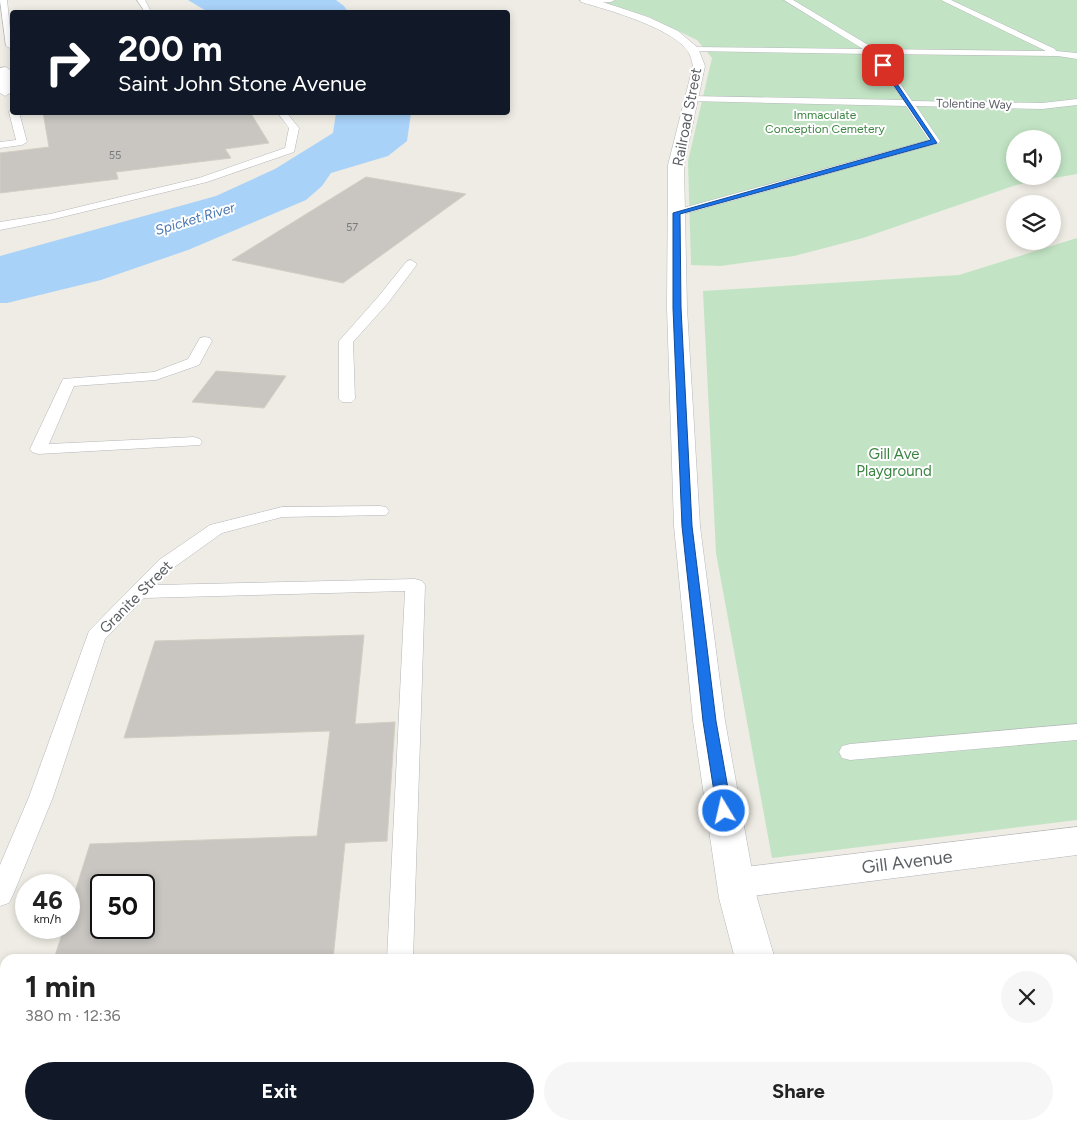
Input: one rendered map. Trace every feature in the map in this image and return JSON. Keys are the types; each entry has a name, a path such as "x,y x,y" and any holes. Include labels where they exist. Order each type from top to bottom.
{"main road":[{"name":"Railroad Street","path":"587,1 639,18 684,40 692,49 699,66 676,165 677,308 687,526 709,721 738,898 754,954"},
{"name":"Gill Avenue","path":"736,883 1077,841"}],"lane":[{"path":"3,0 10,40"},
{"path":"587,1 611,0"},
{"path":"676,213 935,141 874,52 788,0"},
{"path":"945,0 1058,54 1077,52"},
{"path":"692,49 1058,54 1077,56"},
{"path":"0,70 6,70 5,93"},
{"name":"Tolentine Way","path":"691,98 1042,106 1077,102"},
{"path":"0,145 22,142 15,115"},
{"path":"0,226 50,217 203,180 290,150 294,128 283,115"},
{"path":"347,399 346,341 383,300 411,264"},
{"path":"194,442 38,449 68,382 156,376 194,362 205,341"},
{"name":"Granite Street","path":"0,894 41,797 96,636 166,564 216,529 282,512 380,511"},
{"path":"139,592 415,585 400,954"},
{"path":"850,752 1077,732"}],"green space":[{"name":"Immaculate Conception Cemetery","path":"595,0 1077,0 1077,174 1061,177 1061,130 1006,130 1006,185 1016,185 863,238 794,256 720,266 691,265 688,161 712,58 697,40 647,16"},
{"name":"Gill Ave Playground","path":"1077,238 1077,820 772,858 716,553 703,291 959,275 1039,250 1061,250 1061,243"}],"water":[{"path":"188,0 336,0 347,10 205,10"},
{"name":"Spicket River","path":"336,115 411,115 407,141 388,156 331,173 322,186 306,200 188,250 101,280 7,303 0,303 0,256 216,196 275,169 333,133"}],"building":[{"path":"44,115 252,115 269,143 225,149 231,158 116,172 118,179 0,193 0,153 49,147"},
{"path":"366,177 466,194 343,283 232,260"},
{"path":"216,371 286,376 264,408 192,402"},
{"path":"364,635 355,724 395,722 387,841 345,843 334,954 56,954 60,939 80,939 80,876 90,844 317,836 330,731 124,738 155,641"}],"route":[{"path":"724,811 709,721 687,526 677,308 676,213 930,144 935,141 883,65"}]}
